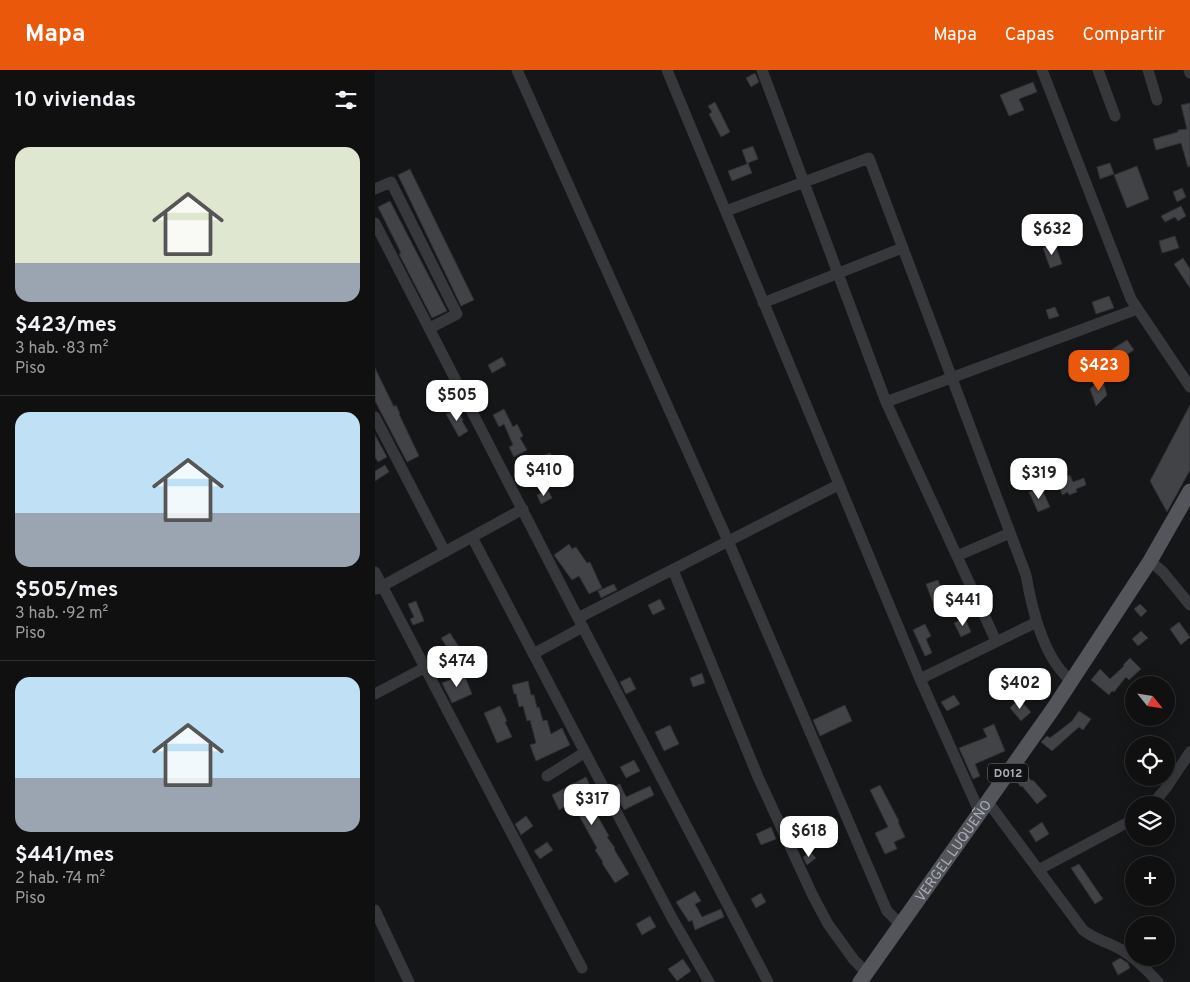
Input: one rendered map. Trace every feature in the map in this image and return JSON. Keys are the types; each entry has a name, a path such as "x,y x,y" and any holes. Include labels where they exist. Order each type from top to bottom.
{"main road":[{"name":"VERGEL LUQUEÑO","path":"864,977 1071,682 1150,561 1190,491"}],"street":[{"path":"517,70 728,542 887,911 901,925"},
{"path":"667,70 919,678 984,808 1038,870 1083,930 1091,937 1109,943 1128,954 1158,982"},
{"path":"762,70 886,402 996,642"},
{"path":"1042,70 1126,289 1137,309 1190,387"},
{"path":"1098,70 1115,116"},
{"path":"1148,70 1157,100"},
{"path":"1189,70 1190,74"},
{"path":"726,210 869,158 1026,575 1037,622 1050,654 1071,682"},
{"path":"375,189 391,182 457,314 431,328"},
{"path":"375,222 431,328 580,623 768,982"},
{"path":"763,302 902,248"},
{"path":"886,402 1137,309"},
{"path":"375,417 445,552"},
{"path":"533,654 580,623 673,570 838,485"},
{"path":"378,588 523,509"},
{"path":"957,556 1010,534"},
{"path":"472,536 671,918 709,982"},
{"path":"1150,561 1163,572 1190,605"},
{"path":"673,570 758,777 813,896 828,924 864,977"},
{"path":"375,572 378,588 424,668 582,968"},
{"path":"919,678 1037,622"},
{"path":"375,694 424,668"},
{"path":"1159,796 1190,752"},
{"path":"547,776 585,753"},
{"path":"1038,870 1125,824"},
{"path":"375,910 409,982"}],"building":[{"path":"755,73 759,82 751,87 746,78"},
{"path":"1033,82 1037,92 1019,99 1024,110 1009,116 1000,95"},
{"path":"715,102 730,132 721,137 709,114 712,112 708,106"},
{"path":"1190,103 1190,166 1188,167 1181,143 1156,150 1153,139 1178,132 1178,130 1187,129 1181,105"},
{"path":"753,146 758,159 748,163 752,173 732,181 728,171 747,164 742,150"},
{"path":"1110,163 1114,174 1100,179 1097,167"},
{"path":"1137,166 1149,199 1127,208 1114,175"},
{"path":"410,169 474,300 461,306 398,175"},
{"path":"1182,188 1186,197 1177,202 1173,192"},
{"path":"390,201 447,311 432,318 399,254 401,253 378,207"},
{"path":"1181,206 1186,216 1178,221 1175,217 1165,222 1161,216"},
{"path":"1175,236 1179,248 1162,253 1159,241"},
{"path":"1055,244 1062,264 1050,268 1043,248"},
{"path":"1183,258 1190,269 1190,288 1174,264"},
{"path":"1109,296 1114,308 1096,314 1092,302"},
{"path":"1055,307 1059,316 1049,319 1046,310"},
{"path":"1127,340 1134,350 1118,360 1111,350"},
{"path":"502,357 506,365 492,373 488,365"},
{"path":"375,368 394,407 396,405 419,456 407,462 375,401"},
{"path":"1102,378 1107,395 1096,406 1090,389"},
{"path":"1190,405 1190,470 1167,512 1150,481"},
{"path":"457,408 468,431 459,437 446,414"},
{"path":"504,409 513,427 517,424 523,436 520,438 527,450 514,457 509,447 513,445 504,424 499,427 493,415"},
{"path":"375,435 387,457 378,462 375,457"},
{"path":"550,453 556,464 542,471 536,459"},
{"path":"385,465 389,472 375,481 375,471"},
{"path":"1070,475 1073,482 1084,478 1086,485 1076,489 1077,492 1069,495 1068,492 1062,495 1060,488 1066,485 1063,478"},
{"path":"1041,487 1050,507 1038,512 1029,492"},
{"path":"548,490 552,498 541,504 537,495"},
{"path":"569,544 572,549 576,547 587,563 590,562 602,588 589,594 579,576 572,580 554,555"},
{"path":"938,580 947,607 936,611 926,584"},
{"path":"614,584 617,590 601,598 598,591"},
{"path":"660,599 665,609 653,615 648,605"},
{"path":"416,601 424,621 413,625 410,619 414,617 408,604"},
{"path":"1140,604 1147,611 1141,617 1134,609"},
{"path":"965,618 971,632 961,637 954,623"},
{"path":"1179,622 1190,637 1181,645 1170,629"},
{"path":"925,624 931,636 926,639 932,653 925,656 913,630"},
{"path":"1141,631 1148,638 1138,646 1132,639"},
{"path":"450,633 459,647 450,652 441,638"},
{"path":"1130,658 1141,669 1133,676 1125,676 1114,692 1112,691 1109,695 1091,680 1100,669 1110,679"},
{"path":"702,673 705,683 693,687 690,678"},
{"path":"1026,673 1037,681 1026,697 1014,689"},
{"path":"464,674 472,694 452,703 442,683"},
{"path":"630,677 636,689 626,694 620,682"},
{"path":"528,681 531,695 534,695 543,721 547,720 551,734 562,728 570,745 536,761 530,745 536,743 530,720 527,721 523,706 519,707 512,685"},
{"path":"954,695 960,704 947,711 941,702"},
{"path":"1019,699 1031,712 1021,721 1010,708"},
{"path":"845,705 852,721 820,736 813,720"},
{"path":"500,706 512,737 497,743 484,713"},
{"path":"1079,711 1091,719 1083,730 1079,727 1052,751 1041,742 1047,736 1050,738 1072,721"},
{"path":"994,724 1005,751 975,764 980,776 973,779 959,748 987,737 983,729"},
{"path":"670,725 679,744 664,751 655,732"},
{"path":"634,760 640,771 626,778 620,767"},
{"path":"1025,774 1047,796 1037,804 1016,781"},
{"path":"586,777 593,792 586,796 629,874 615,883 595,850 597,848 572,803 559,810 552,795"},
{"path":"620,784 626,797 650,786 654,795 624,810 612,787"},
{"path":"880,785 899,821 905,837 894,842 897,849 885,854 875,833 888,827 870,790"},
{"path":"526,816 533,826 521,835 515,824"},
{"path":"1042,822 1049,834 1036,842 1029,831"},
{"path":"771,827 776,839 761,845 756,834"},
{"path":"547,842 553,850 540,859 534,851"},
{"path":"810,852 816,858 807,865 803,857"},
{"path":"1079,864 1103,899 1095,904 1071,868"},
{"path":"695,891 701,901 695,904 702,917 721,909 724,917 695,930 692,920 689,922 676,902"},
{"path":"761,893 766,902 756,908 751,899"},
{"path":"650,916 656,927 642,935 636,924"},
{"path":"1120,958 1125,961 1125,966 1129,966 1130,968 1118,975 1112,963"},
{"path":"683,959 691,971 677,981 668,969"}]}
